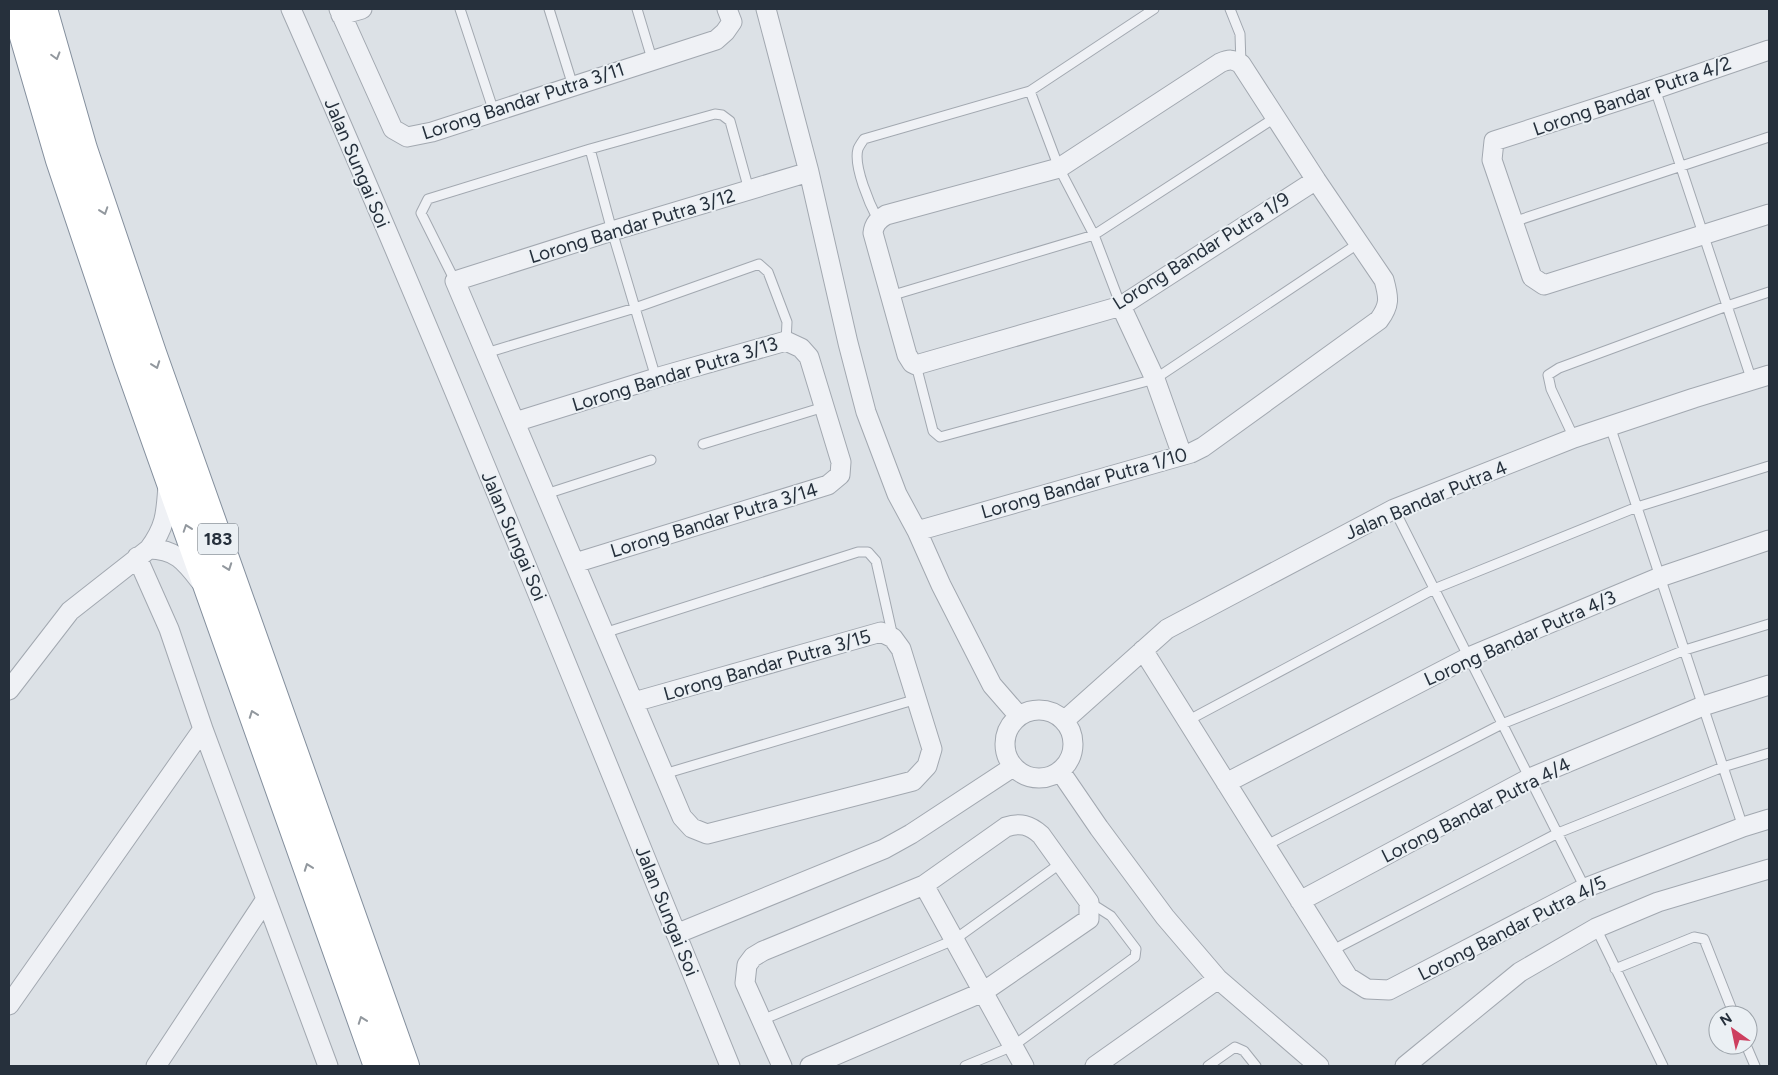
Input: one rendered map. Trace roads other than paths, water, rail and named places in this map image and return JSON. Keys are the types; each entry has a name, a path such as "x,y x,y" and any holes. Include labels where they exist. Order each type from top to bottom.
{"highway":[{"name":"183","path":"16,9 60,160 128,362 378,1066"},
{"name":"183","path":"43,9 83,149 152,353 405,1066"}],"street":[{"name":"Jalan Sungai Soi","path":"290,9 373,200 501,505 730,1066"},
{"path":"340,12 362,9"},
{"name":"Lorong Bandar Putra 3/11","path":"340,12 393,129 408,136 432,132 652,59 716,40 732,22 727,9"},
{"path":"766,9 809,172 848,344 866,412 898,494 941,585 992,685 1019,716"},
{"name":"Lorong Bandar Putra 4/2","path":"1513,222 1492,160 1494,141 1769,50"},
{"path":"914,364 907,355 872,234 878,220 886,215 1059,168 1227,60 1234,60 1241,64 1359,243"},
{"name":"Lorong Bandar Putra 3/12","path":"455,281 612,231 809,172"},
{"name":"Lorong Bandar Putra 1/9","path":"914,364 1121,306 1316,180"},
{"path":"1513,222 1532,277 1544,285 1769,214"},
{"name":"Lorong Bandar Putra 1/10","path":"917,531 1182,455 1203,447 1379,320 1386,310 1388,296 1384,280 1359,243"},
{"path":"455,281 664,774"},
{"path":"1121,306 1155,379 1182,455"},
{"name":"Lorong Bandar Putra 3/13","path":"515,422 656,378 786,341 801,348 809,357 824,407"},
{"name":"Jalan Bandar Putra 4","path":"1065,720 1167,629 1394,510 1574,438 1760,378"},
{"name":"Lorong Bandar Putra 3/14","path":"575,563 828,485 840,476 841,462 824,407"},
{"path":"9,690 70,611 143,553 156,540 166,518 169,476"},
{"name":"Lorong Bandar Putra 4/3","path":"1226,783 1469,657 1660,576 1769,540"},
{"path":"143,553 161,549 171,552 192,569 211,594"},
{"path":"143,553 203,728 328,1066"},
{"name":"Lorong Bandar Putra 3/15","path":"634,702 881,632 893,638 901,649 932,750 927,766 913,781 707,834 692,828 682,817 664,774"},
{"path":"1143,650 1331,951"},
{"name":"Lorong Bandar Putra 4/4","path":"1300,901 1530,778 1703,706 1769,685"},
{"path":"1039,709 1056,713 1065,720 1072,734 1073,745 1071,756 1060,771 1048,777 1029,777 1020,773 1013,766 1007,757 1006,735 1011,724 1019,716 1028,711 1039,709"},
{"path":"9,1005 203,728"},
{"path":"676,934 884,849 911,834 1013,766"},
{"path":"1060,771 1099,828 1165,917 1218,979 1319,1066"},
{"path":"782,1066 745,983 747,965 753,957 763,951 924,885 1006,827 1015,824 1033,827 1041,835 1089,902 1089,918 983,992 810,1066"},
{"name":"Lorong Bandar Putra 4/5","path":"1331,951 1348,978 1367,989 1389,990 1585,888 1743,828 1768,824"},
{"path":"1405,1066 1520,972 1596,928 1658,902 1769,869"},
{"path":"924,885 1024,1066"},
{"path":"156,1066 266,899"},
{"path":"1095,1066 1218,979"}],"lane":[{"path":"460,9 494,112"},
{"path":"549,9 573,86"},
{"path":"637,9 652,59"},
{"path":"878,220 868,201 858,161 858,149 864,139 1030,91 1154,9"},
{"path":"1230,9 1240,34 1241,64"},
{"path":"1655,89 1727,306 1760,378"},
{"path":"1030,91 1059,168 1094,235 1121,306"},
{"path":"455,281 421,213 428,199 590,149 714,114 722,115 730,121 749,190"},
{"path":"890,296 1094,235 1276,117"},
{"path":"1513,222 1769,137"},
{"path":"590,149 612,231 656,378"},
{"path":"914,364 933,431 940,437 1155,379 1359,243"},
{"path":"486,353 636,308 760,264 768,272 786,322 786,341"},
{"path":"1574,438 1551,389 1548,375 1559,368 1769,292"},
{"path":"703,444 824,407"},
{"path":"1610,426 1743,828"},
{"path":"546,494 651,460"},
{"path":"1187,721 1434,589 1637,507 1769,466"},
{"path":"1394,510 1585,888"},
{"path":"604,633 858,552 868,552 876,562 893,638"},
{"path":"1265,846 1502,724 1685,650 1769,624"},
{"path":"664,774 917,699"},
{"path":"1331,951 1558,833 1723,767 1769,753"},
{"path":"762,1020 954,940 1061,863"},
{"path":"965,1066 1013,1046 1134,957 1136,949 1111,916 1089,902"},
{"path":"1596,928 1662,1066"},
{"path":"1615,969 1694,937 1704,939 1730,1005"},
{"path":"1208,1066 1235,1047 1244,1051 1256,1066"}]}
